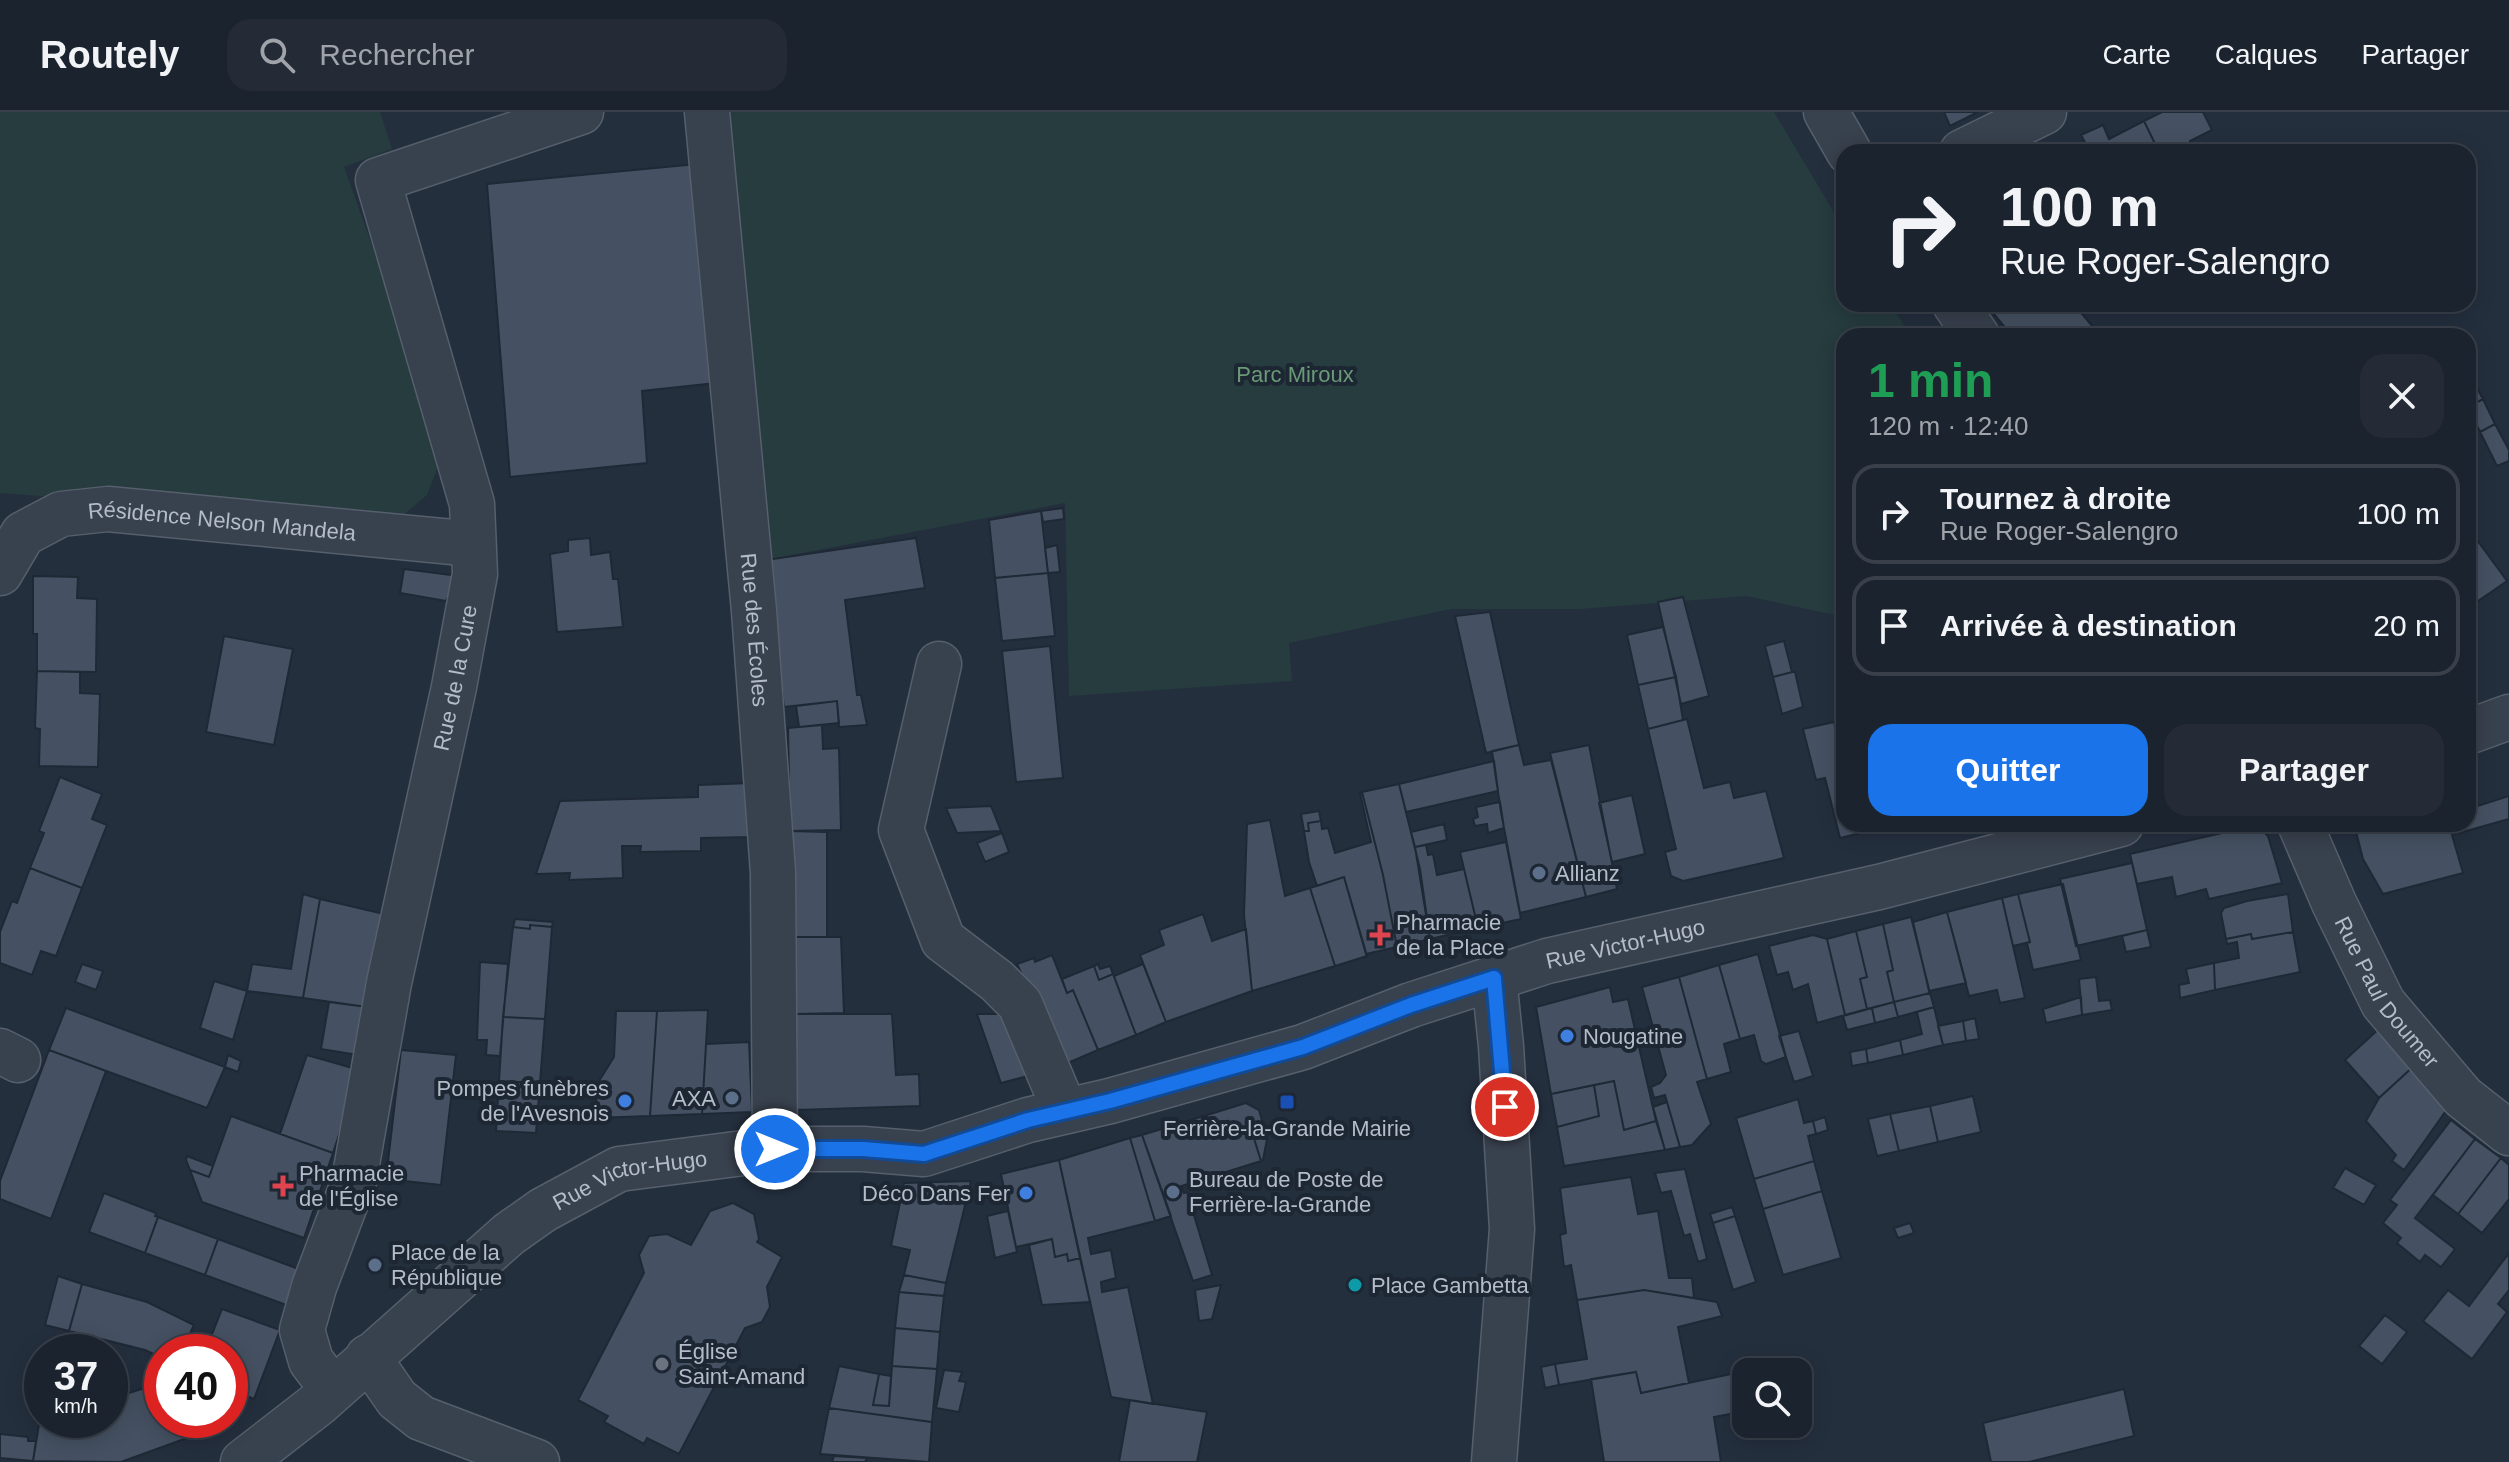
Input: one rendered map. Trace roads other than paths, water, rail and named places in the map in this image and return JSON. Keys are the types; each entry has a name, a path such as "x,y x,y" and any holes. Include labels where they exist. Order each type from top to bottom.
{"street":[{"name":"Rue de la Cure","path":"333,1390 311,1361 302,1330 314,1287 354,1181 389,983 454,687 475,574 472,504 378,180 581,112"},
{"name":"Rue des Écoles","path":"707,112 754,611 773,873 775,1149"},
{"path":"1826,112 1844,144"},
{"path":"1978,144 2044,112"},
{"name":"Résidence Nelson Mandela","path":"0,573 23,534 61,514 108,509 473,544"},
{"path":"939,664 901,830 943,940 997,981 1020,1004 1065,1111"},
{"path":"2476,729 2509,717"},
{"name":"Rue Victor-Hugo","path":"243,1462 333,1390 509,1234 543,1210 619,1169 775,1149 863,1149 924,1154 1028,1120 1110,1101 1303,1047 1411,1005 1547,961 1879,887 2090,832"},
{"name":"Rue Paul Doumer","path":"2303,832 2383,1003 2463,1097 2509,1133"},
{"path":"1494,978 1512,1229 1494,1462"},
{"path":"368,1357 397,1399 421,1418 537,1462"}],"place":[{"name":"Allianz","path":"1539,873"},
{"name":"Pharmacie de la Place","path":"1380,935"},
{"name":"Nougatine","path":"1567,1036"},
{"name":"AXA","path":"732,1098"},
{"name":"Pompes funèbres de l'Avesnois","path":"625,1101"},
{"name":"Ferrière-la-Grande Mairie","path":"1287,1102"},
{"name":"Pharmacie de l'Église","path":"283,1186"},
{"name":"Bureau de Poste de Ferrière-la-Grande","path":"1173,1192"},
{"name":"Déco Dans Fer","path":"1026,1193"},
{"name":"Place de la République","path":"375,1265"},
{"name":"Place Gambetta","path":"1355,1285"},
{"name":"Église Saint-Amand","path":"662,1364"}],"park label":[{"name":"Parc Miroux","path":"1295,374"}]}
